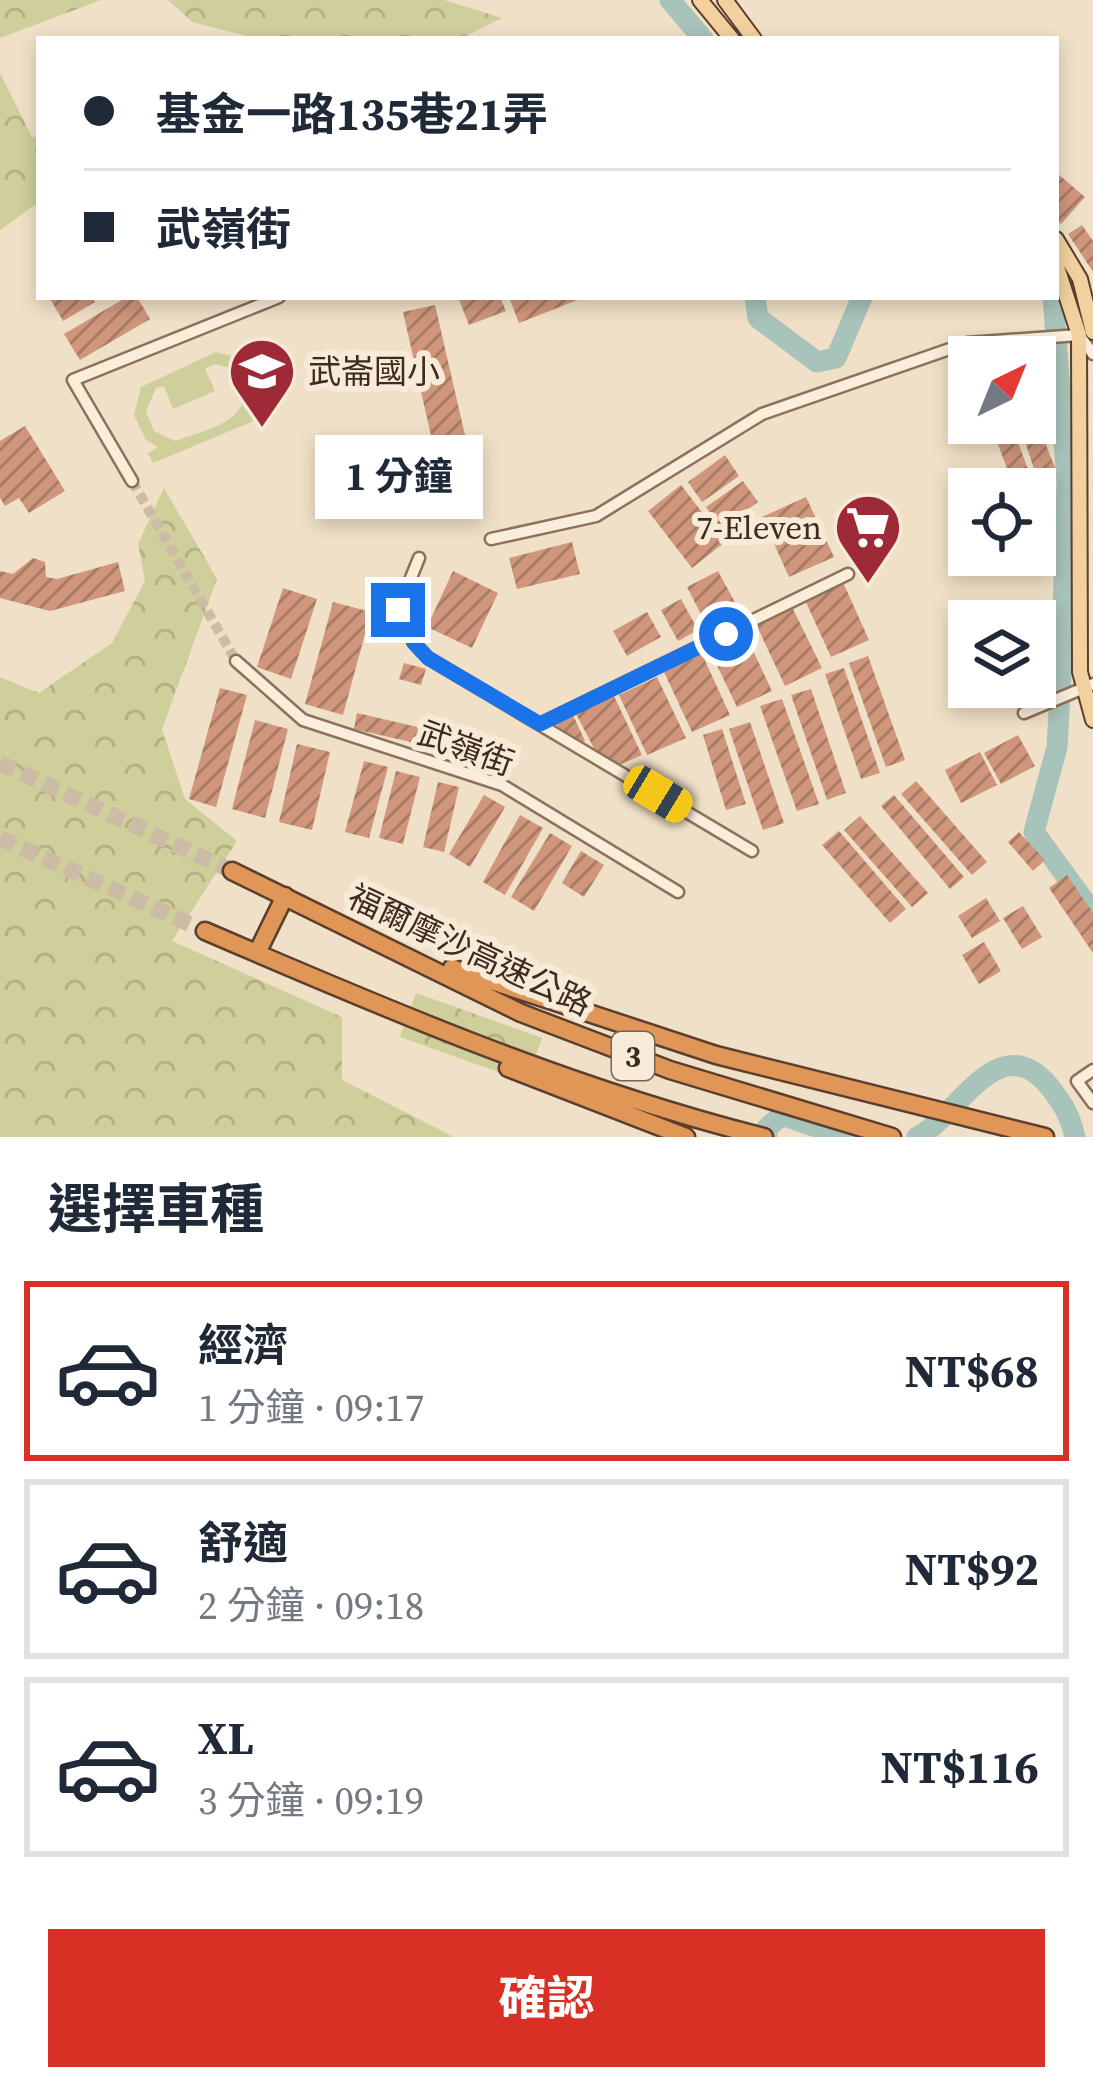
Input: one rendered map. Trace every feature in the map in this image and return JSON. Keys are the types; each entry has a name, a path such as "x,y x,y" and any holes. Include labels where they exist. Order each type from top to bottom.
{"highway":[{"name":"福爾摩沙高速公路","path":"232,871 521,1013 648,1061 892,1137"},
{"path":"256,953 285,896"},
{"name":"3","path":"205,931 377,1006 544,1070 764,1137"},
{"path":"386,944 802,1086 1014,1137"},
{"path":"377,1006 479,1056 686,1137"},
{"path":"646,1034 801,1078 1045,1137"}],"main road":[{"path":"700,0 730,36"},
{"path":"725,0 751,36"},
{"path":"1059,244 1080,279 1082,686 1093,720"},
{"path":"1059,273 1080,334"}],"street":[{"path":"132,481 73,380 273,300"},
{"path":"491,539 596,516 762,414 967,343 1080,334 1093,354"},
{"name":"武嶺街","path":"419,557 398,610 414,643 459,678 752,851"},
{"path":"540,724 848,574"},
{"name":"武嶺街","path":"236,661 303,720 502,784 678,892"},
{"path":"1024,713 1082,686"},
{"path":"1093,1070 1077,1081 1093,1103"}],"green space":[{"path":"0,0 101,0 0,38"},
{"path":"168,0 444,0 502,18 466,36 247,36 192,22"},
{"path":"0,73 32,137 36,136 36,204 0,230"},
{"path":"216,352 232,356 254,375 254,409 269,404 273,413 153,463 148,453 158,447 146,440 134,415 141,387","holes":["215,364 230,368 244,382 245,396 234,415 175,441 154,431 146,411 156,388 164,386 173,409 215,391 205,369"]},
{"path":"164,488 217,579 162,729 185,799 237,841 172,941 342,1017 342,1080 454,1137 0,1137 0,677 39,693 112,643 145,581 138,544"},
{"path":"416,993 542,1038 526,1082 400,1037"}],"building":[{"path":"1059,175 1085,197 1059,222"},
{"path":"1082,225 1093,241 1093,272 1068,234"},
{"path":"51,300 94,300 95,302 63,321"},
{"path":"122,300 139,300 150,319 80,360 64,334"},
{"path":"459,300 501,300 506,311 469,325"},
{"path":"510,300 577,300 519,323"},
{"path":"435,305 479,496 446,502 403,312"},
{"path":"25,426 65,491 29,513 19,498 5,506 0,498 0,441"},
{"path":"998,444 1019,444 1027,468 1007,468"},
{"path":"1026,444 1045,444 1055,468 1034,468"},
{"path":"725,455 739,476 702,502 688,482"},
{"path":"743,481 758,502 721,528 706,507"},
{"path":"681,485 725,542 692,568 648,511"},
{"path":"806,497 834,557 789,577 762,517"},
{"path":"572,542 580,574 517,589 509,558"},
{"path":"33,558 45,562 46,577 57,579 118,562 125,591 50,611 0,598 0,571 13,574"},
{"path":"453,571 498,593 472,648 427,627"},
{"path":"718,571 738,608 706,624 687,587"},
{"path":"842,580 869,640 831,657 804,598"},
{"path":"283,588 317,599 291,679 257,667"},
{"path":"681,599 698,630 678,641 661,610"},
{"path":"333,602 371,612 343,715 305,704"},
{"path":"791,605 822,668 785,686 755,622"},
{"path":"647,612 661,637 627,656 613,631"},
{"path":"747,638 772,691 737,707 712,655"},
{"path":"702,654 730,715 692,732 664,672"},
{"path":"868,656 905,760 886,767 849,663"},
{"path":"404,663 426,669 421,685 399,679"},
{"path":"844,668 880,773 861,779 825,674"},
{"path":"657,677 686,738 647,755 619,695"},
{"path":"220,688 247,695 216,807 189,799"},
{"path":"811,689 846,793 827,800 791,695"},
{"path":"613,694 642,755 619,765 598,756 575,712"},
{"path":"782,699 819,804 797,811 760,706"},
{"path":"357,713 487,743 500,749 497,762 354,729"},
{"path":"572,713 585,741 577,744 552,721"},
{"path":"255,720 288,729 265,818 232,809"},
{"path":"750,722 784,823 763,830 729,729"},
{"path":"722,729 746,804 726,810 703,735"},
{"path":"1018,735 1035,766 1001,784 984,753"},
{"path":"297,744 330,752 312,830 279,822"},
{"path":"980,752 997,785 961,803 945,770"},
{"path":"364,761 388,767 369,838 345,832"},
{"path":"396,771 420,777 403,844 379,838"},
{"path":"916,781 987,862 972,875 901,794"},
{"path":"438,782 459,787 444,852 423,847"},
{"path":"484,795 505,807 470,867 449,854"},
{"path":"894,795 964,877 950,889 881,806"},
{"path":"520,815 543,828 505,895 483,882"},
{"path":"860,816 928,893 912,907 844,830"},
{"path":"839,831 906,909 890,923 822,845"},
{"path":"1019,832 1045,860 1033,871 1008,842"},
{"path":"550,833 572,846 534,911 511,897"},
{"path":"581,851 604,865 584,897 562,883"},
{"path":"1067,875 1093,913 1093,953 1049,888"},
{"path":"986,898 1000,921 972,938 958,916"},
{"path":"1023,906 1042,937 1022,949 1003,918"},
{"path":"984,942 1001,971 979,984 962,955"}],"waterway":[{"path":"670,0 700,36"},
{"path":"755,300 758,318 817,362 836,358 861,300"},
{"path":"1053,300 1067,484 1061,677 1057,747 1034,832 1093,913"},
{"path":"917,1137 995,1070 1012,1066 1030,1070 1049,1086 1075,1137"},
{"path":"767,1137 767,1128 782,1115 845,1137"}],"tunnel":[{"path":"132,481 236,661"},
{"path":"0,763 232,871"},
{"path":"0,838 205,931"}],"place":[{"name":"武崙國小","path":"262,430"},
{"name":"7-Eleven","path":"868,586"}],"route":[{"path":"398,610 414,643 428,658 540,724 726,634"}]}
